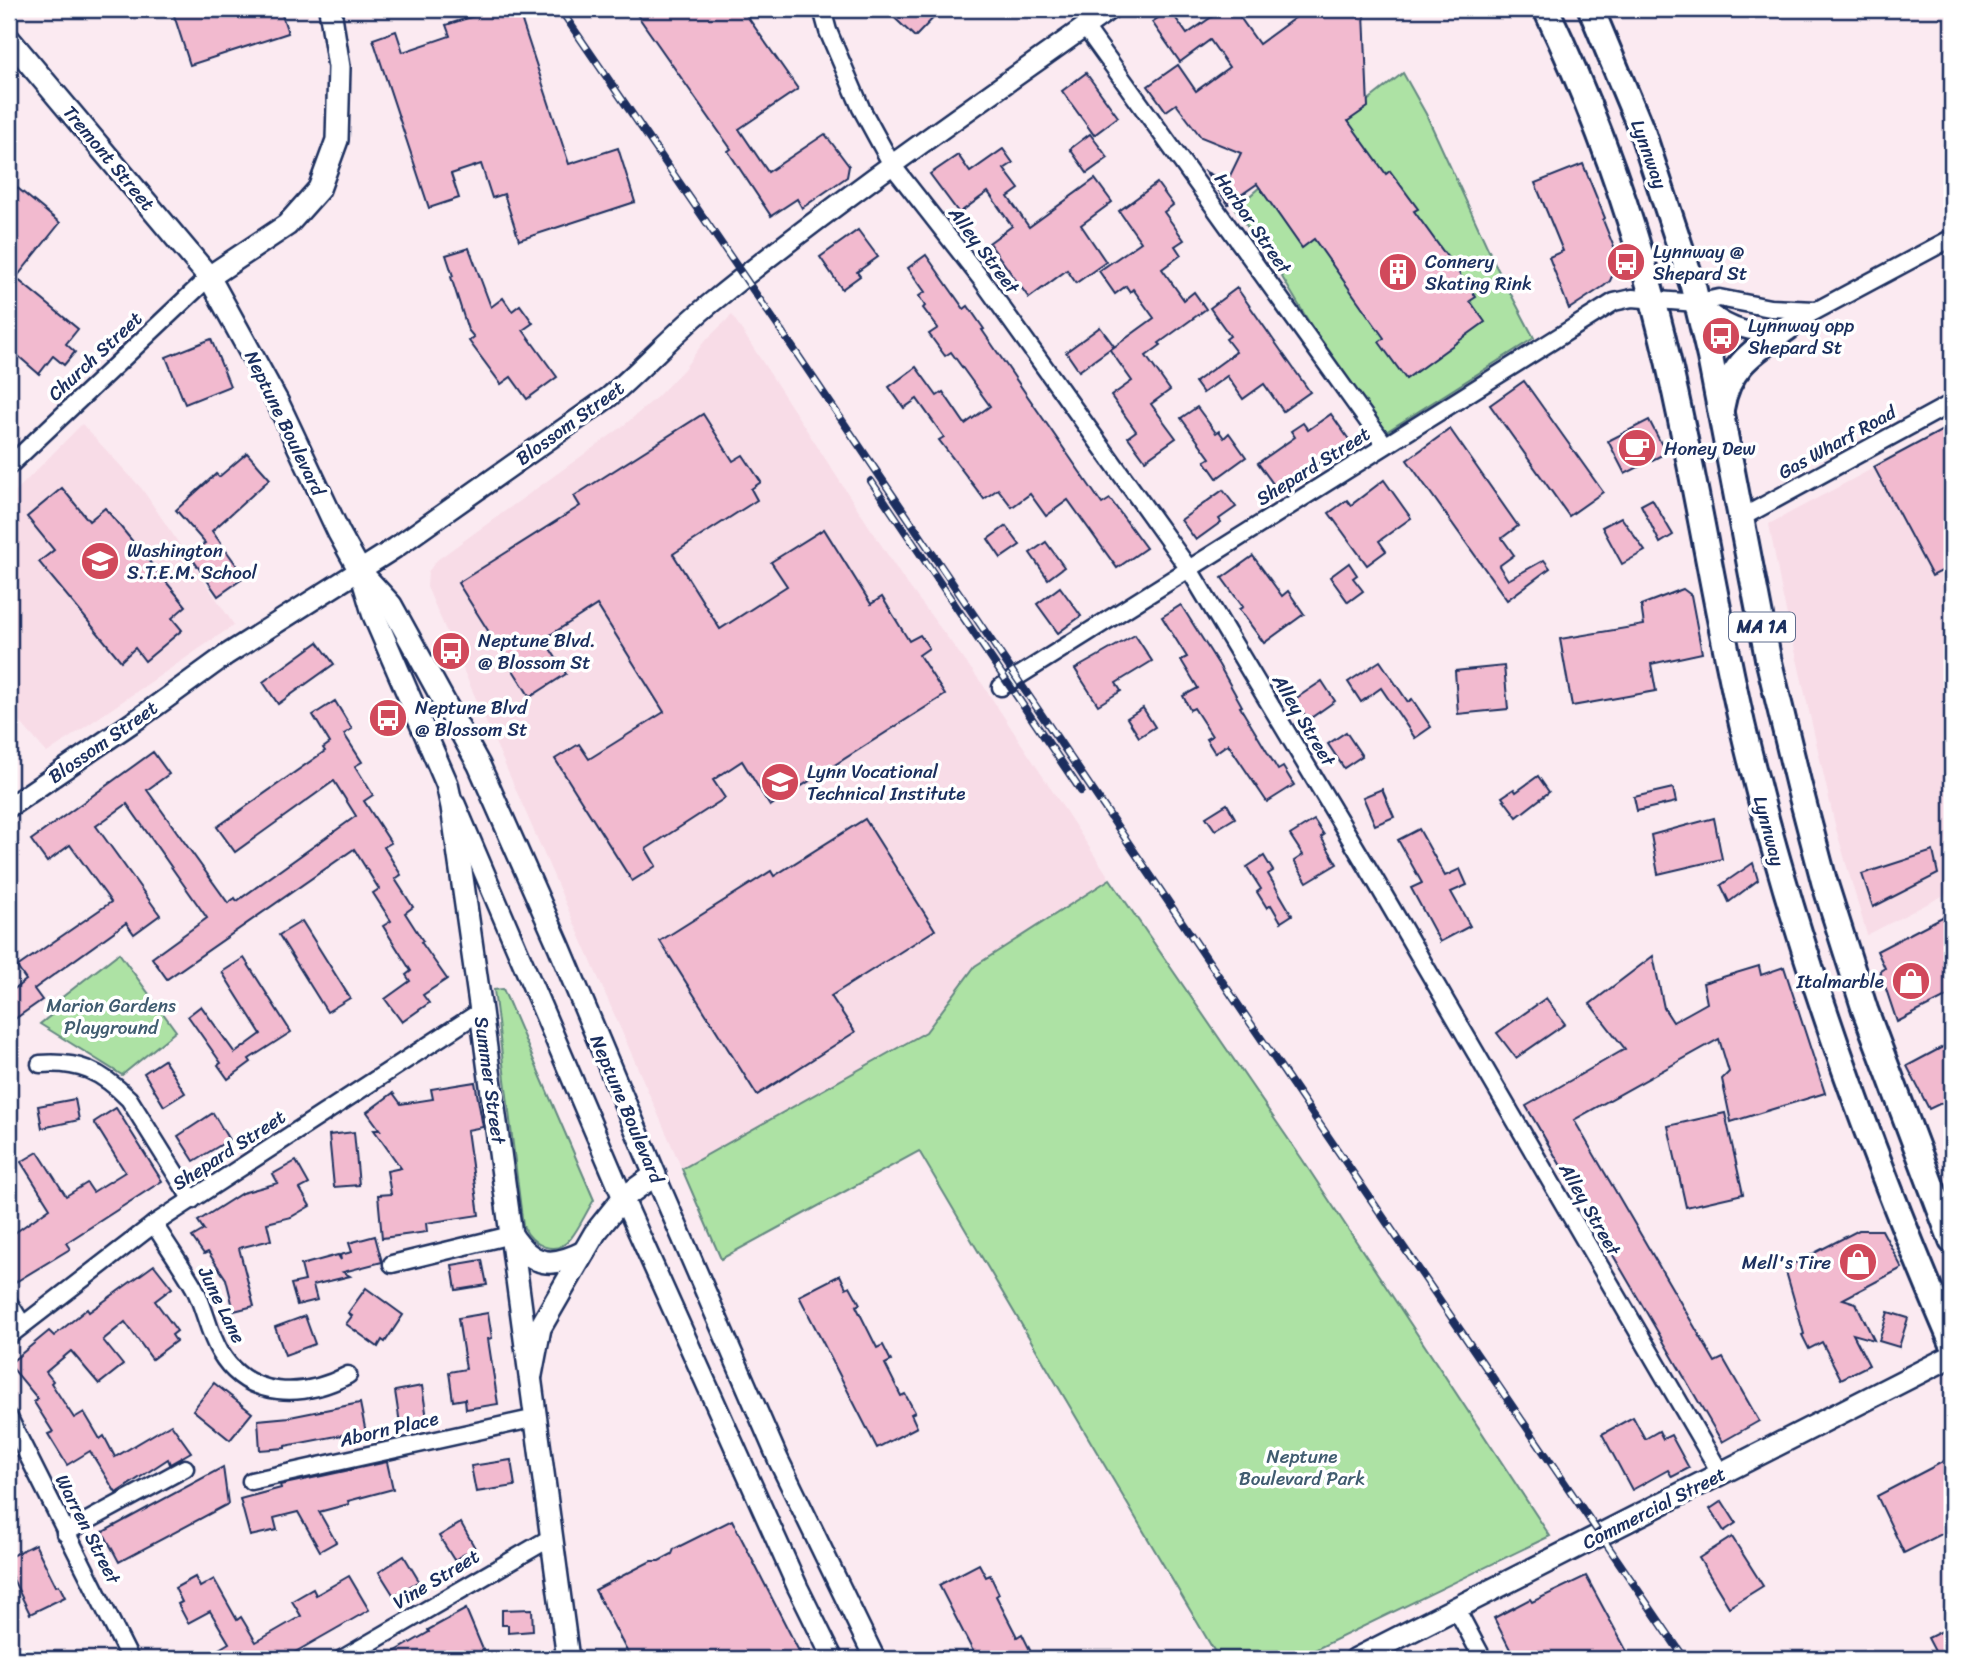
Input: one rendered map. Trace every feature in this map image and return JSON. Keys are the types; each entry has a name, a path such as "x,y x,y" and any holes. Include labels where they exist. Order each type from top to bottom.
{"highway":[{"name":"Lynnway","path":"1546,9 1598,130 1653,299 1674,386 1735,693 1784,887 1816,990 1858,1108 1952,1342"},
{"name":"Lynnway","path":"1591,9 1643,134 1697,303 1777,696 1824,881 1865,1010 1952,1241"},
{"path":"1720,413 1725,390 1741,363 1787,328"}],"main road":[{"path":"209,277 287,225 319,189 337,140 339,67 330,9"},
{"name":"Tremont Street","path":"9,39 209,277"},
{"name":"Neptune Boulevard","path":"209,277 278,403 339,533 360,571 373,613 447,784"},
{"name":"Neptune Boulevard","path":"360,571 391,605 479,765 559,946 655,1175"},
{"name":"Summer Street","path":"447,784 481,1011 568,1659"},
{"name":"Summer Street","path":"531,1376 540,1328 584,1252 623,1198 655,1175"},
{"path":"511,1235 521,1250 530,1258 541,1262 552,1263 584,1252"},
{"name":"Commercial Street","path":"1356,1659 1952,1356"}],"street":[{"name":"Alley Street","path":"822,9 828,31 861,108 892,165 982,280 1189,569 1375,880 1721,1474"},
{"name":"Blossom Street","path":"9,807 226,655 360,571 609,397 710,304 892,165 1110,9"},
{"name":"Harbor Street","path":"1085,27 1385,445"},
{"path":"1697,303 1719,320 1736,328 1760,332 1778,331 1952,238"},
{"name":"Church Street","path":"9,466 209,277"},
{"path":"1653,299 1697,303 1719,298 1770,308 1815,310"},
{"name":"Shepard Street","path":"1001,687 1611,304 1626,299 1653,299"},
{"name":"Gas Wharf Road","path":"1741,518 1952,403"},
{"name":"Neptune Boulevard","path":"447,784 623,1198 798,1588 833,1659"},
{"name":"Shepard Street","path":"9,1336 154,1224 481,1011"},
{"path":"40,1064 79,1066 98,1074 116,1087 129,1099 192,1200"},
{"name":"Neptune Boulevard","path":"655,1175 777,1457 874,1659"},
{"name":"June Lane","path":"154,1224 194,1289 220,1352 242,1378 277,1391 297,1392 332,1384 348,1375"},
{"path":"392,1264 511,1235"},
{"path":"9,1304 22,1324"},
{"name":"Warren Street","path":"9,1418 130,1659"},
{"name":"Aborn Place","path":"251,1481 536,1418"},
{"path":"65,1533 185,1468"},
{"name":"Vine Street","path":"342,1659 552,1537"},
{"path":"1456,1608 1483,1659"}],"shaded area":[{"name":"Lynn Vocational Technical Institute","path":"732,315 902,577 983,685 1110,879 975,966 926,1032 682,1169 427,587 428,572 437,560 622,427 658,396 684,369 703,343"},
{"name":"Washington S.T.E.M. School","path":"82,424 142,489 234,625 47,753 9,709 9,498"},
{"path":"1952,426 1952,891 1867,935 1836,829 1783,598 1769,524"}],"green space":[{"path":"1403,73 1426,114 1496,266 1534,338 1378,437 1279,272 1235,209 1279,170"},
{"name":"Neptune Boulevard Park","path":"1110,879 1302,1159 1550,1536 1296,1659 1219,1659 919,1151 721,1259 682,1169 926,1032 975,966"},
{"name":"Marion Gardens Playground","path":"119,953 176,1031 122,1075 40,1024 60,1008 56,1002"},
{"path":"503,989 594,1200 571,1238 558,1247 544,1247 532,1239 523,1226 494,990"}],"building":[{"path":"172,9 280,9 288,33 190,65"},
{"path":"496,9 518,9 569,164 618,148 635,202 519,240 504,194 492,198 481,164 451,174 459,198 429,208 373,39 396,31 403,52 450,36 446,25"},
{"path":"633,9 742,9 798,89 739,129 768,172 825,134 849,166 847,177 802,208 797,199 771,216 728,151 731,149"},
{"path":"885,9 942,9 915,37"},
{"path":"1223,9 1234,9 1259,44 1307,9 1360,9 1364,13 1368,107 1348,121 1386,174 1390,171 1418,209 1414,211 1476,297 1470,301 1485,322 1406,379 1379,342 1384,338 1314,239 1302,248 1257,184 1228,204 1206,172 1227,182 1241,153 1201,137 1176,104 1166,111 1148,86 1178,65 1196,91 1229,67 1210,40 1180,62 1152,22 1170,10 1187,34"},
{"path":"1086,73 1118,117 1094,135 1062,91"},
{"path":"1090,134 1108,158 1087,173 1070,149"},
{"path":"1003,149 1013,163 1004,169 1019,189 1008,197 1029,227 1095,179 1112,202 1081,225 1106,262 1076,283 1067,270 1029,298 989,243 1012,226 988,192 959,213 930,174 958,155 970,172"},
{"path":"1583,164 1605,218 1603,220 1615,250 1616,267 1610,281 1569,309 1549,257 1563,251 1535,183"},
{"path":"9,181 60,223 16,278 78,329 66,344 75,352 64,365 53,356 39,374 9,348"},
{"path":"1157,183 1173,205 1164,212 1184,240 1175,246 1181,255 1162,269 1184,300 1194,292 1206,309 1159,343 1161,345 1146,356 1170,390 1151,404 1176,438 1145,460 1128,437 1136,431 1111,396 1132,381 1110,350 1154,318 1133,289 1130,292 1126,286 1115,294 1099,271 1141,242 1119,211"},
{"path":"858,230 878,257 857,272 860,276 842,289 820,257"},
{"path":"469,248 491,307 503,298 512,311 520,305 533,323 523,330 557,377 527,399 511,377 501,384 469,341 474,337 468,330 446,255"},
{"path":"926,255 964,309 968,306 1102,504 1110,499 1146,548 1117,568 1068,500 1046,516 1030,494 1012,507 998,489 984,499 939,440 944,437 917,399 904,408 889,387 916,367 937,396 943,392 965,424 990,406 951,352 945,356 929,334 938,328 923,308 925,306 919,296 925,292 908,268"},
{"path":"1237,288 1310,392 1283,411 1264,384 1243,399 1227,376 1203,393 1195,382 1236,352 1226,339 1230,336 1210,308"},
{"path":"1100,327 1114,346 1079,371 1066,352"},
{"path":"211,339 230,386 185,404 166,357"},
{"path":"1524,381 1603,492 1569,516 1490,405"},
{"path":"1197,407 1216,433 1219,431 1224,438 1229,433 1246,457 1217,478 1205,461 1210,458 1181,418"},
{"path":"703,414 733,461 743,455 761,482 751,489 757,500 673,554 720,629 787,586 771,562 824,529 871,604 882,597 909,641 920,635 929,648 919,655 945,695 770,806 742,761 713,780 725,798 646,849 656,866 632,881 555,759 579,744 589,759 664,712 597,605 544,639 566,674 530,697 458,583 580,506 574,496"},
{"path":"1331,414 1350,441 1279,492 1258,463 1295,437 1291,431 1303,423 1308,430"},
{"path":"1649,420 1666,453 1625,474 1608,441"},
{"path":"1952,425 1952,566 1932,576 1874,467"},
{"path":"1450,429 1518,526 1502,538 1514,555 1499,566 1508,580 1544,560 1550,568 1507,600 1407,460"},
{"path":"247,453 270,479 212,531 245,577 218,596 189,554 205,543 176,510 216,474 219,477"},
{"path":"1384,480 1411,518 1379,541 1386,551 1367,565 1329,513 1347,500 1351,505"},
{"path":"62,488 89,521 105,508 186,606 172,618 182,630 145,661 135,648 121,661 39,562 54,550 27,517"},
{"path":"1223,490 1236,507 1196,540 1181,520"},
{"path":"1652,499 1673,535 1660,543 1641,505"},
{"path":"1621,517 1645,551 1622,564 1602,527"},
{"path":"1006,526 1020,545 1001,558 988,539"},
{"path":"1046,542 1064,567 1048,579 1030,553"},
{"path":"1253,556 1282,596 1288,591 1304,614 1264,643 1239,609 1243,607 1222,578"},
{"path":"1349,563 1357,575 1353,578 1363,591 1348,602 1330,577"},
{"path":"1060,587 1081,616 1058,633 1037,604"},
{"path":"1683,589 1691,595 1702,653 1651,664 1656,691 1572,706 1560,639 1644,625 1641,605"},
{"path":"1181,605 1219,665 1242,706 1240,707 1278,770 1283,767 1294,785 1267,802 1228,744 1215,753 1206,739 1212,736 1194,708 1190,710 1183,696 1198,688 1181,660 1187,657 1162,617"},
{"path":"1135,635 1152,661 1116,683 1121,691 1098,705 1075,669"},
{"path":"318,642 334,664 278,704 263,682"},
{"path":"1380,661 1408,702 1412,699 1431,727 1415,738 1381,688 1361,702 1348,682"},
{"path":"1504,666 1508,709 1458,714 1455,671"},
{"path":"1322,681 1335,701 1308,720 1295,699"},
{"path":"335,701 352,729 344,734 362,762 355,766 373,795 364,801 391,843 384,847 401,875 395,879 413,907 405,913 447,979 423,995 429,1003 402,1022 385,999 410,981 406,975 411,971 383,926 391,921 373,893 379,889 354,849 167,979 152,958 207,918 127,804 96,826 160,915 134,934 126,923 34,989 42,1000 9,1023 9,993 26,980 17,967 111,902 70,845 47,862 31,840 153,752 169,774 147,790 228,903 235,898 237,901 356,816 334,781 235,852 217,827 325,751 323,748 330,743 313,715"},
{"path":"1143,708 1155,727 1139,737 1127,718"},
{"path":"1346,732 1362,756 1344,768 1328,744"},
{"path":"1538,776 1549,792 1517,817 1502,797 1514,789 1516,792"},
{"path":"1673,788 1676,802 1637,811 1634,797"},
{"path":"1382,789 1394,817 1375,825 1363,797"},
{"path":"1227,804 1235,818 1215,830 1206,817"},
{"path":"1714,818 1722,859 1658,874 1651,835"},
{"path":"865,819 935,930 831,996 855,1032 757,1095 660,941 771,871 774,876"},
{"path":"1314,820 1337,864 1307,882 1294,861 1303,855 1290,835"},
{"path":"1419,829 1445,876 1460,869 1467,885 1451,892 1470,926 1440,942 1411,888 1422,883 1398,840"},
{"path":"1933,851 1938,874 1873,907 1862,874"},
{"path":"1264,856 1273,871 1268,874 1292,915 1281,922 1271,905 1267,908 1257,892 1261,889 1247,867"},
{"path":"1753,863 1758,880 1729,902 1721,885"},
{"path":"1952,912 1952,994 1897,1022 1880,971 1885,968 1877,951"},
{"path":"302,921 350,998 327,1012 279,935"},
{"path":"1653,956 1664,1008 1673,1022 1707,1003 1703,983 1759,966 1761,975 1784,967 1825,1093 1731,1122 1722,1079 1729,1072 1719,1039 1574,1120 1715,1362 1723,1358 1759,1421 1722,1442 1526,1106 1625,1049 1590,1004"},
{"path":"244,958 291,1032 249,1059 251,1062 228,1079 218,1065 221,1063 188,1016 201,1006 235,1053 261,1034 222,972"},
{"path":"1546,998 1565,1024 1516,1058 1497,1033"},
{"path":"1952,1042 1952,1098 1929,1109 1907,1066"},
{"path":"164,1060 185,1093 164,1106 144,1073"},
{"path":"475,1082 483,1127 467,1130 479,1215 426,1223 427,1232 382,1238 378,1195 391,1194 387,1171 401,1168 374,1130 380,1130 367,1112 393,1093 401,1104 433,1099 431,1089"},
{"path":"75,1099 79,1120 42,1128 38,1106"},
{"path":"116,1108 162,1181 66,1243 70,1249 9,1286 9,1237 50,1208 21,1162 38,1152 66,1196 87,1183 93,1192 125,1172 94,1122"},
{"path":"213,1113 229,1140 194,1161 178,1136"},
{"path":"1725,1113 1743,1194 1686,1207 1668,1126"},
{"path":"354,1132 359,1185 334,1187 329,1135"},
{"path":"296,1161 309,1184 300,1189 310,1206 291,1217 267,1223 271,1240 239,1248 254,1306 234,1311 226,1279 208,1252 204,1254 192,1237 204,1230 198,1221 242,1193 278,1183 273,1174"},
{"path":"1859,1230 1882,1230 1902,1268 1843,1299 1856,1303 1874,1340 1853,1334 1869,1365 1841,1379 1822,1342 1809,1349 1802,1335 1804,1334 1785,1268"},
{"path":"375,1236 382,1262 343,1272 350,1276 313,1285 317,1300 297,1305 291,1284 305,1281 301,1265 338,1255 341,1260 340,1255 352,1252 349,1243"},
{"path":"482,1260 487,1285 456,1290 452,1265"},
{"path":"154,1265 172,1288 155,1301 177,1331 172,1335 176,1341 152,1359 125,1322 103,1340 123,1365 99,1384 71,1351 46,1372 74,1418 84,1412 100,1439 104,1436 115,1457 171,1424 191,1452 170,1464 168,1459 116,1493 90,1451 67,1465 48,1434 53,1432 34,1402 38,1399 9,1364 49,1331 54,1336 87,1309 89,1312"},
{"path":"840,1275 846,1288 850,1286 860,1304 856,1306 877,1348 883,1345 891,1361 885,1364 901,1396 905,1394 915,1412 911,1414 917,1427 877,1448 799,1296"},
{"path":"366,1288 403,1315 385,1342 382,1340 378,1347 346,1324 352,1316 348,1313"},
{"path":"1888,1312 1908,1318 1899,1347 1879,1341"},
{"path":"488,1313 492,1338 488,1339 498,1404 466,1409 465,1399 453,1401 449,1372 466,1369 458,1318"},
{"path":"305,1316 315,1344 285,1355 275,1327"},
{"path":"214,1383 252,1413 230,1440 193,1410"},
{"path":"422,1386 428,1425 401,1430 395,1391"},
{"path":"360,1403 366,1433 260,1450 258,1420 290,1417"},
{"path":"1633,1417 1645,1439 1659,1431 1663,1439 1671,1435 1689,1468 1672,1477 1668,1470 1632,1490 1602,1434"},
{"path":"1952,1457 1952,1529 1904,1553 1877,1496"},
{"path":"511,1460 515,1486 476,1492 471,1466"},
{"path":"387,1462 393,1489 319,1512 336,1542 320,1551 298,1512 274,1518 277,1530 250,1536 240,1499 281,1488 280,1485"},
{"path":"223,1467 228,1504 119,1562 103,1532"},
{"path":"1722,1501 1736,1523 1724,1531 1710,1509"},
{"path":"732,1520 803,1659 631,1659 595,1590 651,1561 659,1561 672,1554 674,1549"},
{"path":"461,1523 475,1548 454,1560 439,1536"},
{"path":"1732,1537 1763,1586 1729,1607 1699,1558"},
{"path":"35,1544 56,1586 59,1585 65,1597 30,1614 9,1571 9,1557"},
{"path":"404,1556 419,1581 394,1596 379,1572"},
{"path":"979,1564 986,1577 990,1575 999,1594 996,1596 1017,1637 1022,1634 1030,1650 1025,1653 1028,1659 977,1659 939,1585"},
{"path":"349,1576 369,1610 283,1659 202,1659 229,1643 210,1611 188,1623 178,1604 182,1602 175,1588 195,1577 200,1587 214,1579 237,1620 241,1617 256,1642 301,1616 292,1601 313,1589 316,1595"},
{"path":"1586,1576 1631,1659 1515,1659 1494,1618 1530,1599 1532,1602"},
{"path":"466,1609 487,1659 382,1659 429,1632 428,1630"},
{"path":"532,1609 533,1631 508,1633 508,1625 502,1625 502,1610"},
{"path":"1952,1626 1952,1659 1939,1659 1928,1638"}],"railway":[{"path":"560,9 1685,1659"},
{"path":"871,481 1081,791"}],"place":[{"name":"Lynnway @ Shepard St","path":"1626,262"},
{"name":"Connery Skating Rink","path":"1398,272"},
{"name":"Lynnway opp Shepard St","path":"1721,336"},
{"name":"Honey Dew","path":"1637,448"},
{"name":"Washington S.T.E.M. School","path":"100,561"},
{"name":"Neptune Blvd. @ Blossom St","path":"451,651"},
{"name":"Neptune Blvd @ Blossom St","path":"388,718"},
{"name":"Lynn Vocational Technical Institute","path":"780,782"},
{"name":"Italmarble","path":"1911,981"},
{"name":"Mell's Tire","path":"1858,1262"}]}
